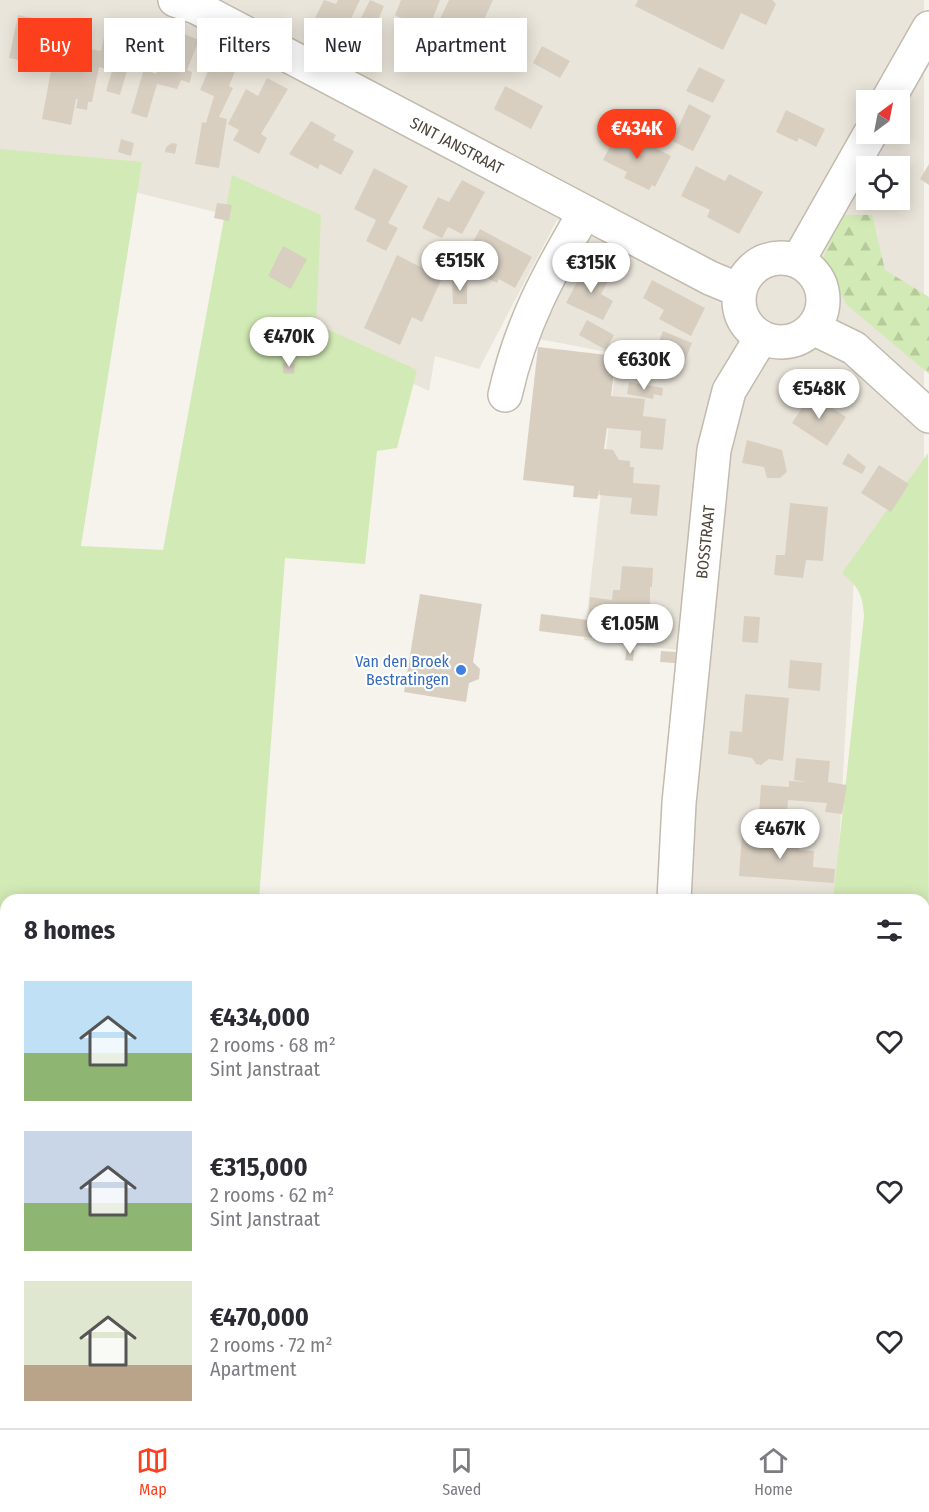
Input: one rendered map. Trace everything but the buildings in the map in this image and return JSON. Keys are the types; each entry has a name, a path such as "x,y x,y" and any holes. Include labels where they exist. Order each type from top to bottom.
{"street":[{"name":"SINT JANSTRAAT","path":"189,2 710,278 739,290"},
{"path":"894,90 929,28"},
{"path":"798,261 864,144"},
{"path":"505,395 514,353 526,320 546,279 585,212"},
{"path":"776,258 798,261 812,272 821,287 823,305 813,328 798,339 779,342 761,338 747,326 739,309 739,290 747,274 760,263 776,258"},
{"path":"813,328 854,348 929,416"},
{"name":"BOSSTRAAT","path":"674,894 679,803 714,450 729,391 761,338"}],"shaded area":[{"path":"0,0 924,0 924,468 854,579 836,894 659,894 679,650 584,640 617,354 539,339 586,238 557,220 479,369 435,356 429,391 309,336 301,233 0,159"}],"green space":[{"path":"0,149 142,162 81,546 163,550 232,175 321,215 316,324 417,370 397,448 377,451 365,564 285,558 259,894 0,894"},
{"path":"841,215 872,215 885,270 929,297 929,374 847,305 822,261"},
{"path":"928,453 929,894 834,894 864,616 859,592 842,573"}],"place":[{"name":"Van den Broek Bestratingen","path":"461,670"}]}
